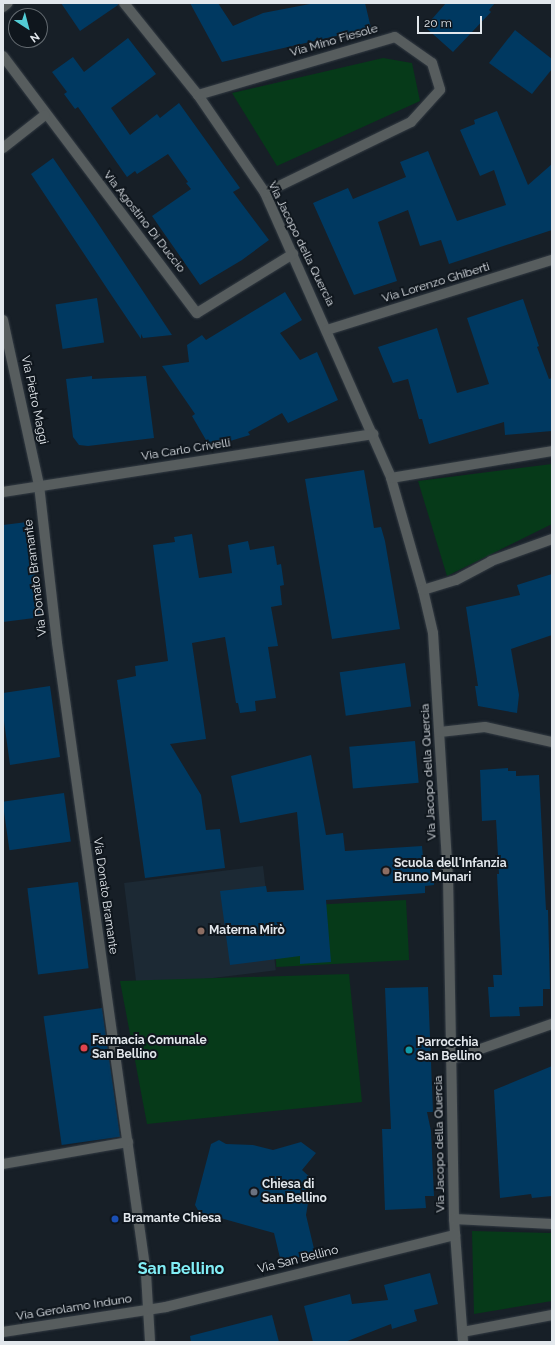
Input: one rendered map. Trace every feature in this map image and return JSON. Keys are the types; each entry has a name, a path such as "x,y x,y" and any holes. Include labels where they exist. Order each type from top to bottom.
{"street":[{"path":"3,7 8,3"},
{"name":"Via Jacopo della Quercia","path":"124,3 198,95 265,193 374,434 392,478 423,590 433,633 448,875 454,1219 463,1337 552,1315"},
{"name":"Via Mino Fiesole","path":"198,95 395,37 432,63 440,90 411,122 265,193"},
{"name":"Via Agostino Di Duccio","path":"3,56 45,115 197,313 293,254"},
{"path":"3,148 45,115"},
{"name":"Via Lorenzo Ghiberti","path":"327,330 552,260"},
{"name":"Via Pietro Maggi","path":"3,320 39,485"},
{"name":"Via Carlo Crivelli","path":"3,492 39,485 374,434"},
{"path":"392,478 552,451"},
{"name":"Via Donato Bramante","path":"39,485 57,643 128,1142 148,1309 150,1342"},
{"path":"423,590 456,580 491,561 552,539"},
{"path":"440,732 485,727 552,742"},
{"path":"452,1059 552,1024"},
{"path":"3,1164 128,1142"},
{"name":"Via Jacopo della Quercia","path":"454,1219 552,1224"},
{"name":"Via San Bellino","path":"148,1309 455,1235"},
{"name":"Via Gerolamo Induno","path":"3,1332 148,1309"}],"shaded area":[{"name":"Materna Mirò","path":"263,866 276,970 137,987 124,883"}],"green space":[{"path":"383,58 412,63 420,101 277,166 232,93"},
{"path":"552,464 552,524 447,576 418,481"},
{"path":"406,900 409,960 276,967 273,907"},
{"path":"349,974 362,1102 147,1124 120,981"},
{"path":"472,1231 552,1233 552,1301 474,1314"}],"building":[{"path":"61,3 118,3 118,5 80,31"},
{"path":"190,3 218,3 233,26 263,13 315,3 365,3 371,28 222,62"},
{"path":"446,3 495,3 489,10 491,12 453,52 425,27"},
{"path":"515,30 552,59 552,69 532,94 489,63"},
{"path":"128,38 156,74 111,108 130,135 157,114 160,118 179,103 240,188 233,192 269,240 242,260 200,285 152,216 191,189 186,183 188,182 168,154 137,174 135,171 127,177 78,107 75,109 64,94 67,92 52,72 73,57 84,72"},
{"path":"497,111 528,185 552,164 552,230 449,264 441,240 420,246 408,210 378,222 397,281 354,295 313,203 348,188 353,199 406,177 400,162 428,151 457,221 506,205 494,170 480,176 460,130 475,124 474,120"},
{"path":"53,158 172,335 143,338 141,334 141,339 112,296 31,174"},
{"path":"285,292 302,320 280,333 300,360 317,352 338,400 288,423 282,413 248,432 250,435 210,447 192,416 195,414 162,366 189,362 187,345 202,335 206,340"},
{"path":"97,298 104,342 63,349 56,305"},
{"path":"523,299 539,346 537,347 549,379 552,378 552,431 505,435 504,422 429,444 422,419 419,419 408,379 393,383 378,347 437,328 457,393 489,384 467,318"},
{"path":"92,376 92,379 146,376 154,438 88,446 79,445 73,437 66,379"},
{"path":"364,470 374,528 381,527 385,541 400,629 332,639 305,479"},
{"path":"27,522 42,617 3,622 3,525"},
{"path":"192,534 199,578 232,573 228,545 248,541 250,550 274,546 277,565 281,564 284,585 280,586 282,605 271,607 278,646 268,647 276,698 255,701 256,711 240,713 238,703 236,703 225,637 192,643 206,739 170,744 201,795 206,830 220,829 225,868 145,878 117,680 136,676 135,666 168,661 153,545 175,542 174,537"},
{"path":"552,574 552,635 511,649 519,695 517,713 478,706 475,686 478,686 466,607 520,595 517,585"},
{"path":"405,663 411,707 346,716 340,672"},
{"path":"50,686 60,757 10,765 3,714 3,693"},
{"path":"415,741 419,783 353,789 349,747"},
{"path":"311,755 326,835 343,833 345,851 422,846 424,869 433,868 434,885 425,886 425,893 326,900 331,962 300,964 300,956 230,965 220,891 266,886 267,892 304,890 297,812 240,823 231,776"},
{"path":"508,768 508,771 516,771 516,776 539,775 546,910 548,910 550,989 543,989 543,1006 519,1007 520,1016 490,1017 488,987 494,987 493,975 502,975 497,874 499,874 496,820 482,821 480,770"},
{"path":"64,793 71,842 9,850 3,802"},
{"path":"78,882 89,968 38,975 27,888"},
{"path":"428,987 433,1112 427,1112 431,1131 434,1196 425,1196 426,1208 385,1210 382,1129 391,1129 385,988"},
{"path":"102,1008 120,1137 62,1145 44,1016"},
{"path":"552,1066 552,1196 532,1198 531,1194 500,1198 494,1090"},
{"name":"Chiesa di San Bellino","path":"219,1140 226,1144 253,1145 273,1150 301,1142 316,1153 302,1170 312,1179 306,1215 315,1253 281,1262 274,1233 199,1212 195,1205 211,1144"},
{"path":"430,1273 438,1304 414,1310 417,1321 392,1329 391,1324 345,1342 313,1342 304,1306 350,1294 352,1304 388,1300 384,1285"},
{"path":"272,1315 279,1342 191,1342 190,1336"}],"place":[{"name":"Scuola dell'Infanzia Bruno Munari","path":"386,871"},
{"name":"Materna Mirò","path":"201,931"},
{"name":"Farmacia Comunale San Bellino","path":"84,1048"},
{"name":"Parrocchia San Bellino","path":"409,1050"},
{"name":"Chiesa di San Bellino","path":"254,1192"},
{"name":"Bramante Chiesa","path":"115,1219"}],"district":[{"name":"San Bellino","path":"181,1269"}]}
